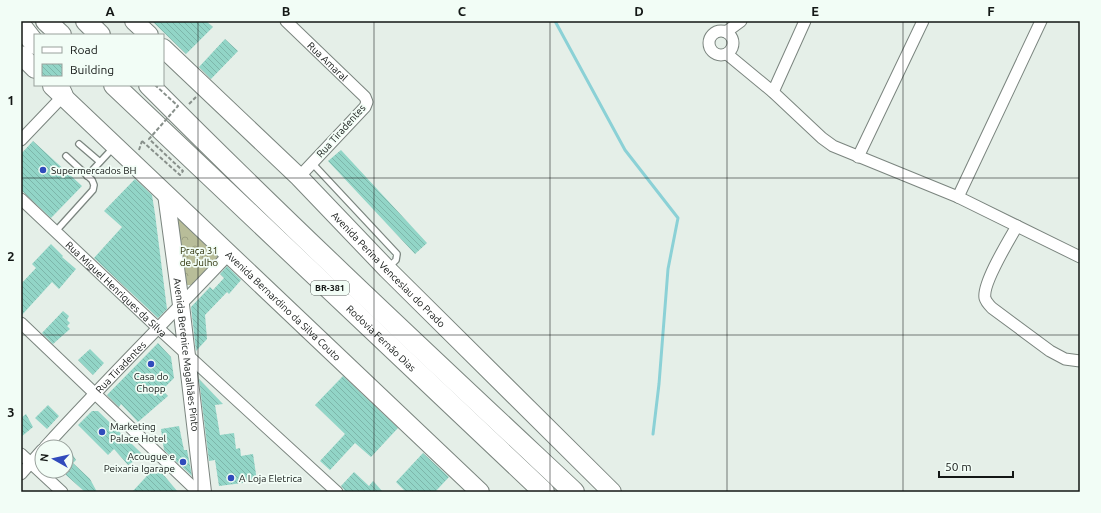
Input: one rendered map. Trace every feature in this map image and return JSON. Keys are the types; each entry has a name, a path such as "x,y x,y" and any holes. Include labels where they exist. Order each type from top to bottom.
{"highway":[{"path":"46,21 60,34"},
{"path":"86,21 99,34"},
{"path":"21,26 34,43"},
{"name":"Rodovia Fernão Dias","path":"115,86 544,492"},
{"name":"Rodovia Fernão Dias","path":"151,86 223,159 342,274 574,492"}],"main road":[{"path":"136,22 148,34"},
{"name":"Avenida Perina Venceslau do Prado","path":"164,49 299,177 387,269 612,492"},
{"path":"21,55 34,68"},
{"name":"Avenida Bernardino da Silva Couto","path":"58,89 166,194 230,253 480,492"},
{"name":"Avenida Berenice Magalhães Pinto","path":"166,194 187,353 203,492"}],"street":[{"name":"Rua Amaral","path":"286,21 365,97 367,102"},
{"path":"726,32 733,41 732,48 727,54 716,54 711,48 710,44 710,40 714,34 718,32 726,32 741,21"},
{"path":"773,92 806,21"},
{"path":"858,157 923,21"},
{"path":"958,197 1041,21"},
{"path":"727,54 773,92 825,140 834,146 958,197 1080,257"},
{"path":"21,140 58,89"},
{"name":"Rua Tiradentes","path":"299,177 365,108 367,102"},
{"name":"Rua Miguel Henriques da Silva","path":"21,199 336,492"},
{"path":"1017,226 986,287 985,298 987,303 1050,351 1065,359 1080,361"},
{"name":"Rua Tiradentes","path":"52,439 230,253"},
{"path":"21,323 198,492"},
{"path":"21,454 62,492"},
{"path":"21,474 34,459"}],"lane":[{"path":"79,144 100,162"},
{"path":"87,176 116,146"},
{"path":"56,231 93,190 94,182 66,156"},
{"path":"312,163 397,254 396,260 387,269"}],"path":[{"path":"142,141 180,175 182,171 149,139 178,106 156,86"}],"green space":[{"name":"Praça 31 de Julho","path":"177,217 222,254 193,285 186,285"}],"building":[{"path":"152,21 206,21 213,27 186,54"},
{"path":"225,39 238,51 211,79 199,67"},
{"name":"Supermercados BH","path":"33,141 82,186 51,218 21,190 21,154"},
{"path":"341,150 427,243 415,254 328,161"},
{"path":"135,179 152,195 167,309 158,318 94,258 122,227 104,211"},
{"path":"51,244 63,256 62,257 76,269 59,289 52,282 21,316 21,284 36,268 32,264"},
{"path":"227,266 241,280 229,294 227,292 205,315 207,339 196,351 191,307 210,287 213,290 224,278 220,274"},
{"path":"63,311 69,316 67,320 70,323 67,326 70,329 53,344 42,333"},
{"path":"158,343 171,357 174,378 162,390 168,396 138,422 121,404 119,407 107,395"},
{"path":"90,349 104,363 93,375 78,360"},
{"path":"343,376 398,428 371,457 355,443 330,470 320,461 345,434 315,405"},
{"path":"199,379 223,404 215,405 220,435 234,433 236,449 240,448 241,456 253,454 257,481 219,486 215,460 209,461"},
{"path":"48,405 59,416 47,429 35,418"},
{"name":"Marketing Palace Hotel","path":"92,411 98,411 143,455 128,465 114,449 108,455 78,425"},
{"path":"26,414 33,427 21,437 21,418"},
{"path":"179,426 184,450 187,450 192,476 164,450 161,429"},
{"path":"423,453 449,477 435,492 406,492 396,482"},
{"path":"74,464 90,479 97,492 85,492 70,479 74,479"},
{"path":"156,466 178,492 132,492 145,478"},
{"path":"354,472 369,486 373,481 383,492 346,492 341,486"}],"waterway":[{"path":"555,21 625,150 678,218 668,269 659,384 653,434"}],"place":[{"name":"Supermercados BH","path":"43,170"},
{"name":"Casa do Chopp","path":"151,364"},
{"name":"Marketing Palace Hotel","path":"102,432"},
{"name":"Acougue e Peixaria Igarape","path":"183,462"},
{"name":"A Loja Eletrica","path":"231,478"}]}
